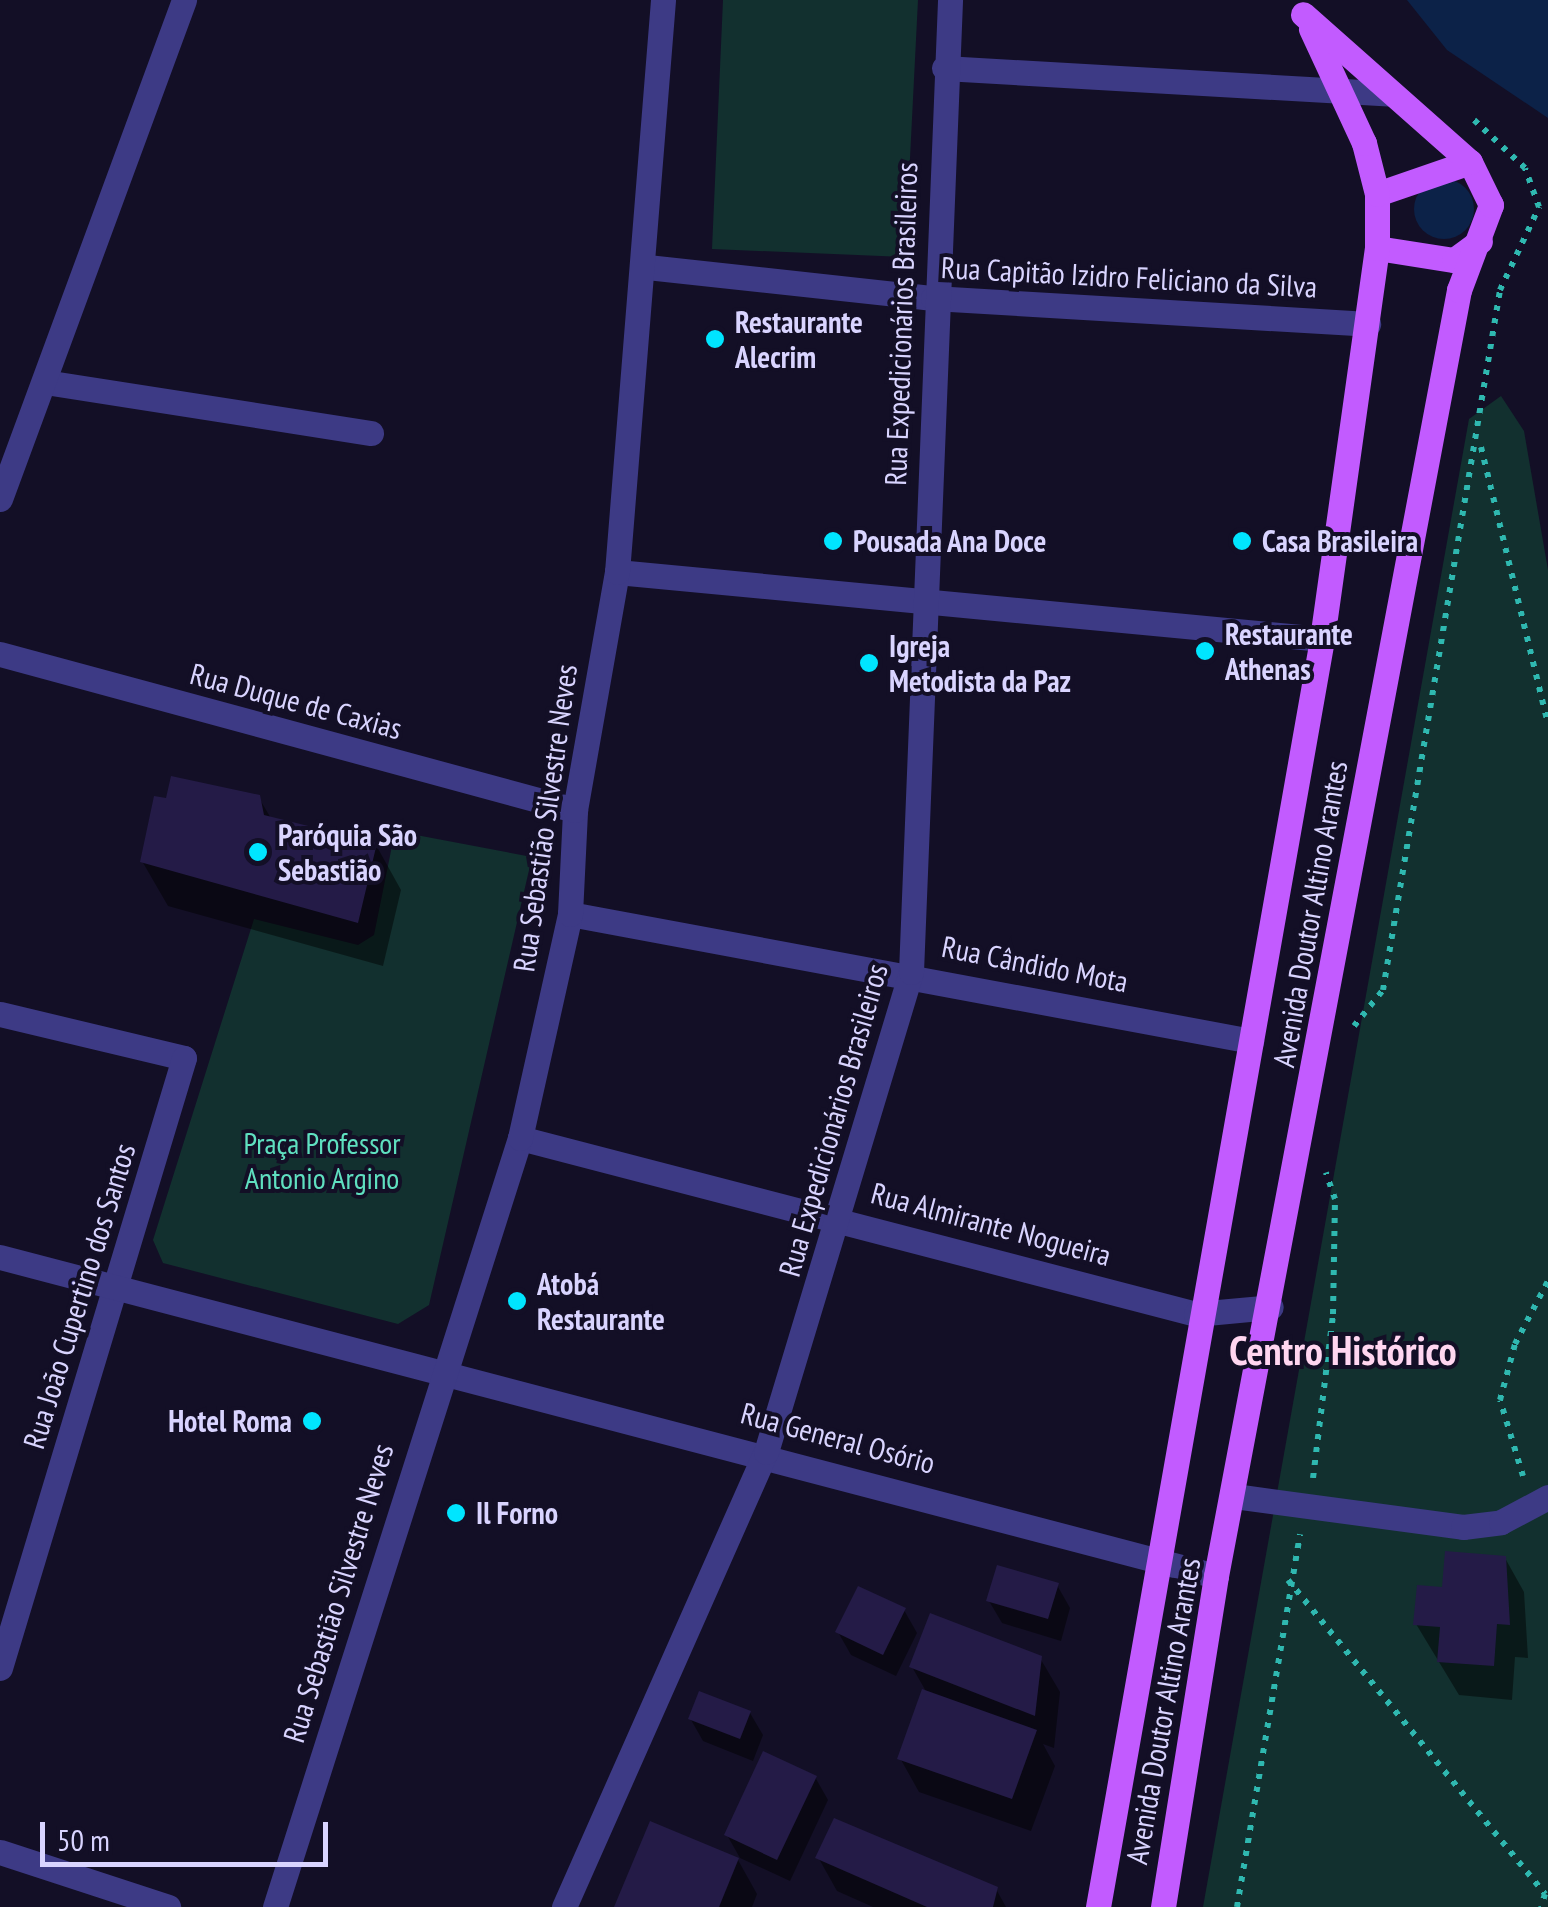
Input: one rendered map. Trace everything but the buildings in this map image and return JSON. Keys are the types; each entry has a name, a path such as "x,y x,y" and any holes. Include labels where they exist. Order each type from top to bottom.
{"main road":[{"name":"Avenida Doutor Altino Arantes","path":"1163,1907 1216,1576 1271,1306 1459,290 1483,239 1490,205 1470,162 1298,7"},
{"name":"Avenida Doutor Altino Arantes","path":"1098,1907 1196,1314 1251,1041 1322,638 1377,248 1377,194 1346,96 1298,7"},
{"path":"1377,194 1470,162"},
{"path":"1377,248 1454,260 1483,239"}],"street":[{"path":"0,499 184,0"},
{"name":"Rua Sebastião Silvestre Neves","path":"274,1907 442,1368 520,1138 570,914 575,810 617,572 646,267 663,0"},
{"name":"Rua Expedicionários Brasileiros","path":"564,1907 766,1452 843,1217 910,972 933,298 950,0"},
{"path":"944,68 1346,96 1392,94"},
{"name":"Rua Capitão Izidro Feliciano da Silva","path":"646,267 933,298 1368,324"},
{"path":"45,382 372,433"},
{"path":"617,572 1322,638"},
{"name":"Rua Duque de Caxias","path":"0,654 575,810"},
{"name":"Rua Cândido Mota","path":"570,914 910,972 1251,1041"},
{"name":"Rua João Cupertino dos Santos","path":"0,1014 184,1058 0,1668"},
{"name":"Rua Almirante Nogueira","path":"520,1138 843,1217 1196,1314 1271,1306"},
{"name":"Rua General Osório","path":"0,1257 118,1283 766,1452 1216,1576"},
{"path":"1234,1496 1463,1527 1542,1500"},
{"path":"0,1852 168,1907"}],"path":[{"path":"1342,1041 1383,990 1480,442 1548,723"},
{"path":"1237,1907 1288,1580 1308,1504 1333,1314 1335,1199 1321,1154"},
{"path":"1542,1500 1500,1400 1515,1344 1548,1281"},
{"path":"1288,1580 1546,1890 1541,1907"}],"green space":[{"path":"723,0 918,0 905,257 712,249"},
{"path":"1501,396 1524,431 1548,570 1548,1907 1203,1907 1469,419"},
{"name":"Praça Professor Antonio Argino","path":"395,831 532,857 429,1305 398,1324 163,1263 153,1240 254,919 358,945 374,935"}],"water":[{"path":"1407,0 1548,0 1548,118 1447,50"},
{"path":"1444,179 1465,188 1474,209 1465,230 1444,239 1423,230 1414,209 1423,188"}],"place":[{"name":"Restaurante Alecrim","path":"715,339"},
{"name":"Pousada Ana Doce","path":"833,541"},
{"name":"Casa Brasileira","path":"1242,541"},
{"name":"Restaurante Athenas","path":"1205,651"},
{"name":"Igreja Metodista da Paz","path":"869,663"},
{"name":"Paróquia São Sebastião","path":"258,852"},
{"name":"Atobá Restaurante","path":"517,1301"},
{"name":"Hotel Roma","path":"312,1421"},
{"name":"Il Forno","path":"456,1513"}],"district":[{"name":"Centro Histórico","path":"1343,1350"}]}
